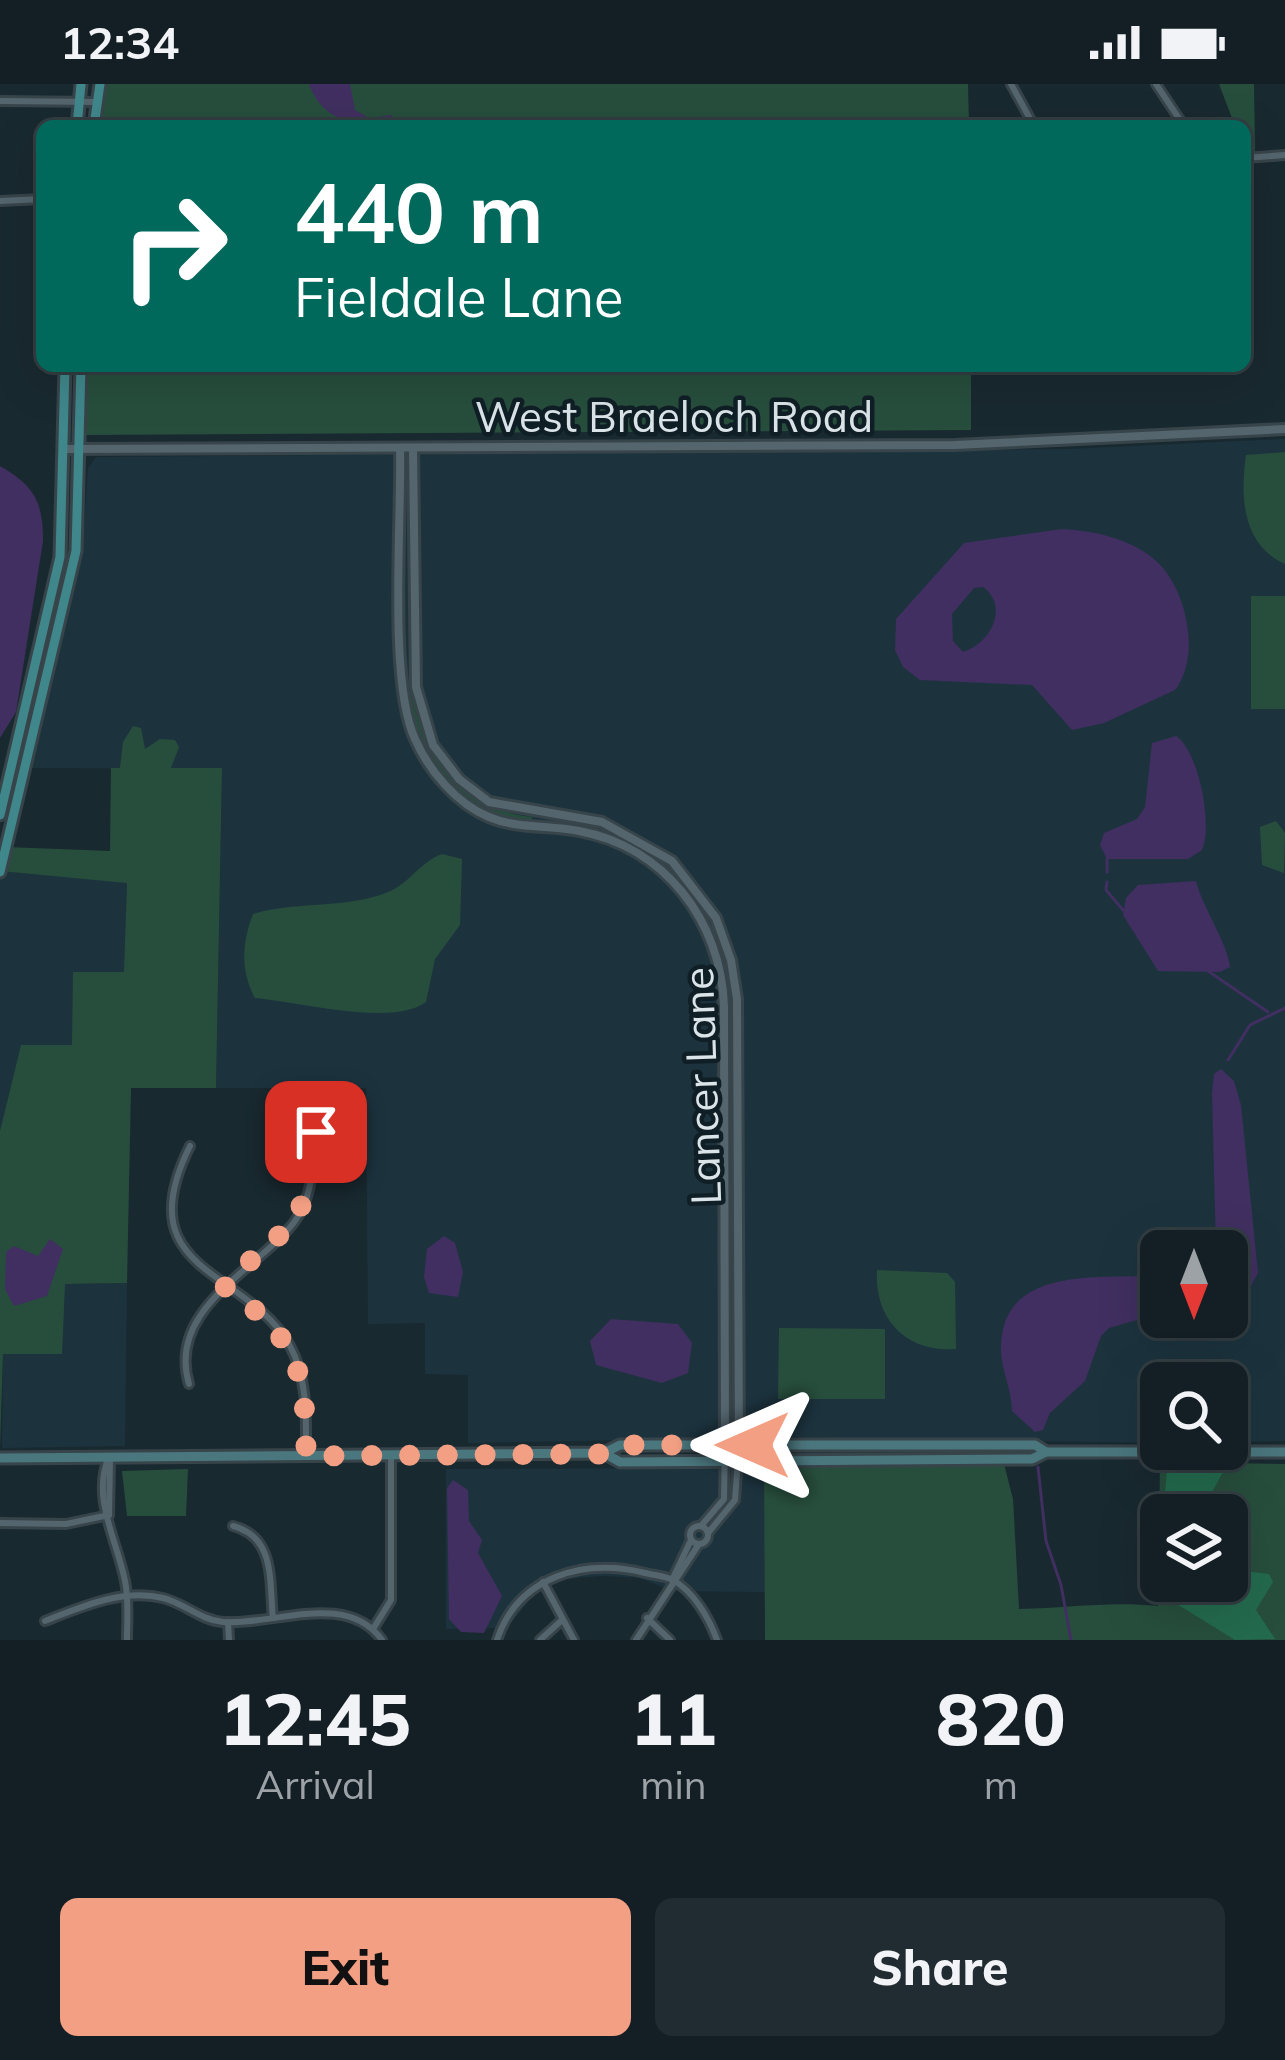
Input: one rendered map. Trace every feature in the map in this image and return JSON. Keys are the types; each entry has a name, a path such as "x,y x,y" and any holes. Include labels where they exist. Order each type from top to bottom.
{"main road":[{"path":"77,120 81,84"},
{"path":"95,120 100,84"},
{"path":"0,814 52,609 60,557 65,372"},
{"path":"0,872 68,600 81,372"},
{"path":"604,1454 620,1445 1035,1445 1046,1452"},
{"path":"0,1458 604,1454 620,1462 739,1462 1032,1459 1046,1452 1285,1452"}],"street":[{"path":"1011,84 1031,120"},
{"path":"1156,84 1180,120"},
{"path":"0,101 98,102"},
{"path":"1251,158 1285,155"},
{"path":"0,201 36,200"},
{"name":"West Braeloch Road","path":"64,449 955,445 1285,429"},
{"name":"Lancer Lane","path":"400,448 404,700 426,761 448,788 489,817 596,835 645,857 688,898 712,944 723,994 724,1499 636,1640"},
{"name":"Lancer Lane","path":"413,448 416,687 433,745 459,779 489,802 602,822 651,845 700,892 726,944 737,999 739,1462 735,1500 704,1530 691,1531 695,1542"},
{"path":"188,1384 188,1350 224,1286 298,1218 310,1189 316,1132"},
{"path":"190,1146 173,1185 175,1225 195,1263 263,1315 289,1343 303,1384 306,1456"},
{"path":"110,1456 110,1515 128,1598 128,1640"},
{"path":"373,1629 391,1600 392,1456"},
{"path":"0,1523 66,1524 110,1515"},
{"path":"232,1526 256,1536 265,1548 273,1618"},
{"path":"497,1640 511,1609 543,1582 595,1569 672,1580 701,1607 717,1640"},
{"path":"543,1582 574,1640"},
{"path":"45,1621 106,1600 160,1597 228,1622 342,1614 373,1629 382,1640"},
{"path":"647,1618 670,1640"},
{"path":"539,1640 562,1620"},
{"path":"228,1622 229,1640"}],"shaded area":[{"path":"309,84 350,84 355,110 369,118 392,115 391,120 345,120 315,97"},
{"path":"1285,439 1285,1441 1248,1442 1248,1362 1140,1362 1140,1443 787,1437 468,1443 468,1375 425,1374 425,1323 368,1324 366,1088 216,1088 222,769 30,768 82,555 88,468 96,457 1068,449"},
{"path":"0,466 34,496 43,541 16,712 0,738"},
{"path":"1062,529 1103,535 1142,550 1172,581 1184,611 1189,645 1183,677 1175,690 1104,723 1072,730 1032,685 920,680 903,667 895,650 896,619 964,543","holes":["983,587 991,595 996,614 993,624 981,641 963,652 953,641 952,614 974,588"]},
{"path":"1176,736 1191,757 1202,790 1206,824 1202,850 1188,859 1107,859 1100,845 1104,833 1137,819 1145,807 1152,743"},
{"path":"0,871 127,882 125,972 72,1045 21,1046 0,1131"},
{"path":"1196,881 1230,967 1220,972 1158,971 1123,915 1126,898 1138,885"},
{"path":"1221,1069 1234,1081 1241,1105 1258,1273 1248,1291 1248,1230 1215,1230 1214,1074"},
{"path":"444,1236 455,1243 463,1272 458,1297 429,1293 424,1277 427,1249"},
{"path":"50,1239 63,1249 47,1296 14,1306 5,1289 6,1252 14,1246 38,1256"},
{"path":"1140,1276 1140,1319 1109,1328 1101,1336 1085,1381 1050,1413 1043,1430 1035,1432 1012,1411 1002,1363 1006,1320 1019,1301 1037,1289 1086,1278"},
{"path":"127,1283 125,1446 2,1448 3,1354 65,1284"},
{"path":"611,1319 678,1324 692,1343 688,1373 662,1383 596,1365 590,1341"},
{"path":"764,1468 766,1592 672,1591 640,1578 564,1579 537,1591 507,1628 446,1629 446,1469"},
{"path":"453,1480 468,1490 469,1521 482,1540 478,1553 502,1596 484,1633 461,1632 449,1619 447,1488"}],"green space":[{"path":"100,84 968,84 969,120 96,120"},
{"path":"1219,84 1254,84 1255,153 1251,153 1251,120 1233,120"},
{"path":"85,372 971,372 971,430 84,435"},
{"path":"1285,452 1285,564 1271,556 1252,532 1244,487 1246,455"},
{"path":"1251,596 1285,596 1285,709 1251,709"},
{"path":"412,691 425,737 450,776 487,804 532,817 532,822 484,808 447,780 421,739 407,692"},
{"path":"133,726 141,728 145,749 160,739 175,740 179,747 171,768 222,768 216,1088 131,1088 127,1283 65,1284 62,1354 3,1354 0,1448 0,1131 21,1045 72,1045 73,972 124,972 127,883 0,871 6,847 110,851 111,768 120,768 123,742"},
{"path":"1276,821 1285,833 1284,873 1262,865 1260,827"},
{"path":"442,854 462,859 460,925 435,959 426,1002 411,1009 369,1013 255,998 244,956 253,914 372,897 396,888"},
{"path":"728,1050 734,1050 734,1239 729,1240"},
{"path":"877,1270 947,1273 955,1282 956,1349 922,1345 897,1329 881,1304"},
{"path":"779,1328 885,1329 885,1399 778,1399"},
{"path":"1248,1463 1285,1464 1285,1640 765,1640 764,1468 1004,1464 1013,1499 1019,1609 1248,1602 1248,1494 1160,1494 1160,1470 1248,1470"},
{"path":"188,1469 186,1516 127,1516 122,1471"},
{"path":"1224,1470 1211,1494 1165,1494 1167,1471"},
{"path":"1248,1572 1269,1574 1273,1582 1256,1610 1275,1639 1235,1640 1174,1602 1248,1602"}],"waterway":[{"path":"1107,859 1107,872"},
{"path":"1107,882 1106,890 1123,910"},
{"path":"1208,971 1268,1012"},
{"path":"1228,1060 1250,1025 1285,1008"},
{"path":"1038,1467 1046,1541 1061,1585 1071,1640"}],"route":[{"path":"316,1132 310,1189 298,1218 224,1286 272,1322 289,1343 303,1384 306,1456 604,1454 620,1445 753,1445"}]}
